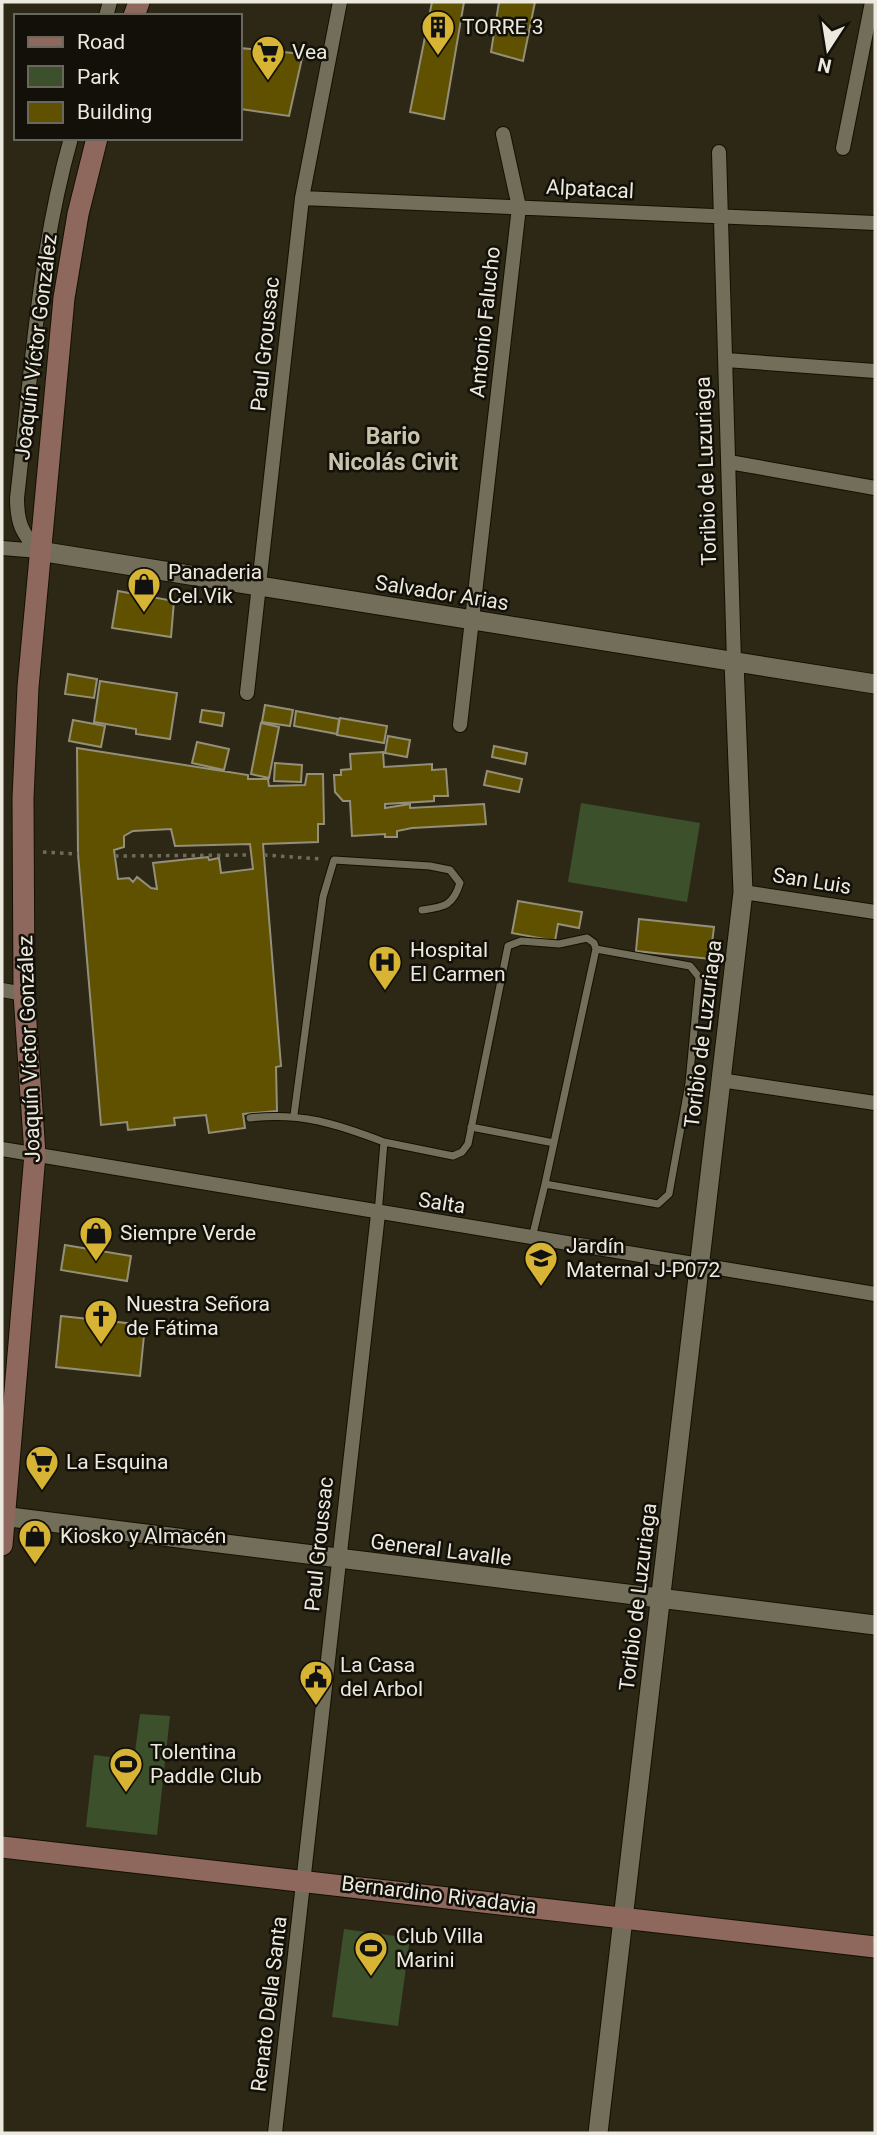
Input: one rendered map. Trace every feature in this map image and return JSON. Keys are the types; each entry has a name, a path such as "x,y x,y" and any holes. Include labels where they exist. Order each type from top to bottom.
{"main road":[{"name":"Joaquín Víctor González","path":"2,1545 35,1154 24,994 24,742 39,551 67,277 78,214 96,140"},
{"name":"Bernardino Rivadavia","path":"2,1847 875,1947"}],"street":[{"name":"Paul Groussac","path":"247,693 302,198 340,2"},
{"path":"844,148 872,2"},
{"name":"Antonio Falucho","path":"460,725 519,207 503,134"},
{"name":"Joaquín Víctor González","path":"39,551 24,536 19,525 17,498 45,260 60,177 70,140"},
{"name":"Toribio de Luzuriaga","path":"598,2133 743,892 719,152"},
{"name":"Alpatacal","path":"302,198 875,223"},
{"path":"726,360 875,371"},
{"path":"729,462 875,488"},
{"name":"Salvador Arias","path":"2,548 39,551 875,684"},
{"name":"San Luis","path":"743,892 875,912"},
{"path":"2,990 24,994"},
{"path":"720,1080 875,1103"},
{"name":"Salta","path":"2,1149 378,1214 875,1294"},
{"name":"Paul Groussac","path":"305,1880 378,1214"},
{"name":"General Lavalle","path":"3,1517 875,1625"},
{"name":"Renato Della Santa","path":"275,2133 305,1880"}],"lane":[{"path":"294,1115 323,897 334,860 430,866 450,870 460,883 455,899 446,907 422,910"},
{"path":"250,1118 294,1115 337,1124 384,1142 453,1156 462,1152 468,1144 508,946 521,941 559,944 587,939 594,943 596,949 532,1239"},
{"path":"545,1184 658,1204 669,1194 689,1083 699,976 690,965 596,949"},
{"path":"471,1126 554,1143"},
{"path":"378,1214 384,1142"}],"path":[{"path":"23,853 78,854"},
{"path":"115,856 251,855"},
{"path":"264,855 334,860"}],"green space":[{"path":"581,803 700,823 687,902 568,882"},
{"name":"Tolentina Paddle Club","path":"140,1714 170,1716 157,1835 86,1827 94,1755 134,1760"},
{"name":"Club Villa Marini","path":"344,1929 410,1938 398,2026 332,2017"}],"building":[{"name":"TORRE 3","path":"432,2 464,2 444,119 410,112"},
{"path":"499,2 535,2 523,61 491,52"},
{"name":"Vea","path":"242,48 303,54 289,116 242,109"},
{"name":"Panaderia Cel.Vik","path":"118,591 174,601 171,637 112,628"},
{"path":"68,674 97,679 94,698 65,694"},
{"path":"100,681 177,693 170,739 136,734 136,729 94,722"},
{"path":"265,705 293,710 290,726 262,722"},
{"path":"202,710 224,713 222,726 200,722"},
{"path":"296,711 339,719 337,734 294,726"},
{"path":"340,718 387,726 384,743 337,735"},
{"path":"73,720 105,726 101,747 69,741"},
{"path":"261,723 279,727 269,778 251,774"},
{"path":"388,736 410,740 407,757 385,753"},
{"path":"197,742 229,749 224,770 192,763"},
{"path":"494,746 527,753 525,764 492,757"},
{"path":"77,748 248,775 248,779 268,779 269,786 305,785 307,774 323,774 324,824 318,824 318,842 263,844 281,1066 276,1067 277,1111 243,1114 245,1128 209,1133 206,1115 174,1118 175,1125 128,1130 127,1122 101,1125 78,854","holes":["171,829 175,846 250,844 253,869 221,873 219,858 209,860 208,857 153,863 157,889 151,888 137,877 133,882 129,878 118,879 114,850 124,847 124,836 133,831"]},
{"path":"383,752 384,767 432,764 432,770 446,769 448,796 434,796 434,801 385,804 385,808 410,804 410,808 484,804 486,824 412,828 397,831 397,837 385,837 385,834 352,836 350,801 343,801 335,792 334,775 341,775 341,770 351,769 350,754"},
{"path":"275,763 302,765 301,782 274,781"},
{"path":"487,771 522,779 519,792 484,785"},
{"path":"518,901 582,912 579,928 558,924 555,941 512,933"},
{"path":"639,919 714,927 710,959 636,951"},
{"name":"Siempre Verde","path":"65,1245 131,1256 127,1281 61,1270"},
{"name":"Nuestra Señora de Fátima","path":"61,1316 145,1325 140,1376 56,1367"}],"place":[{"name":"TORRE 3","path":"438,57"},
{"name":"Vea","path":"268,82"},
{"name":"Panaderia Cel.Vik","path":"144,614"},
{"name":"Hospital El Carmen","path":"385,992"},
{"name":"Siempre Verde","path":"96,1263"},
{"name":"Jardín Maternal J-P072","path":"541,1288"},
{"name":"Nuestra Señora de Fátima","path":"101,1346"},
{"name":"La Esquina","path":"42,1492"},
{"name":"Kiosko y Almacén","path":"35,1566"},
{"name":"La Casa del Arbol","path":"316,1707"},
{"name":"Tolentina Paddle Club","path":"126,1794"},
{"name":"Club Villa Marini","path":"371,1978"}],"district":[{"name":"Bario Nicolás Civit","path":"393,449"}]}
